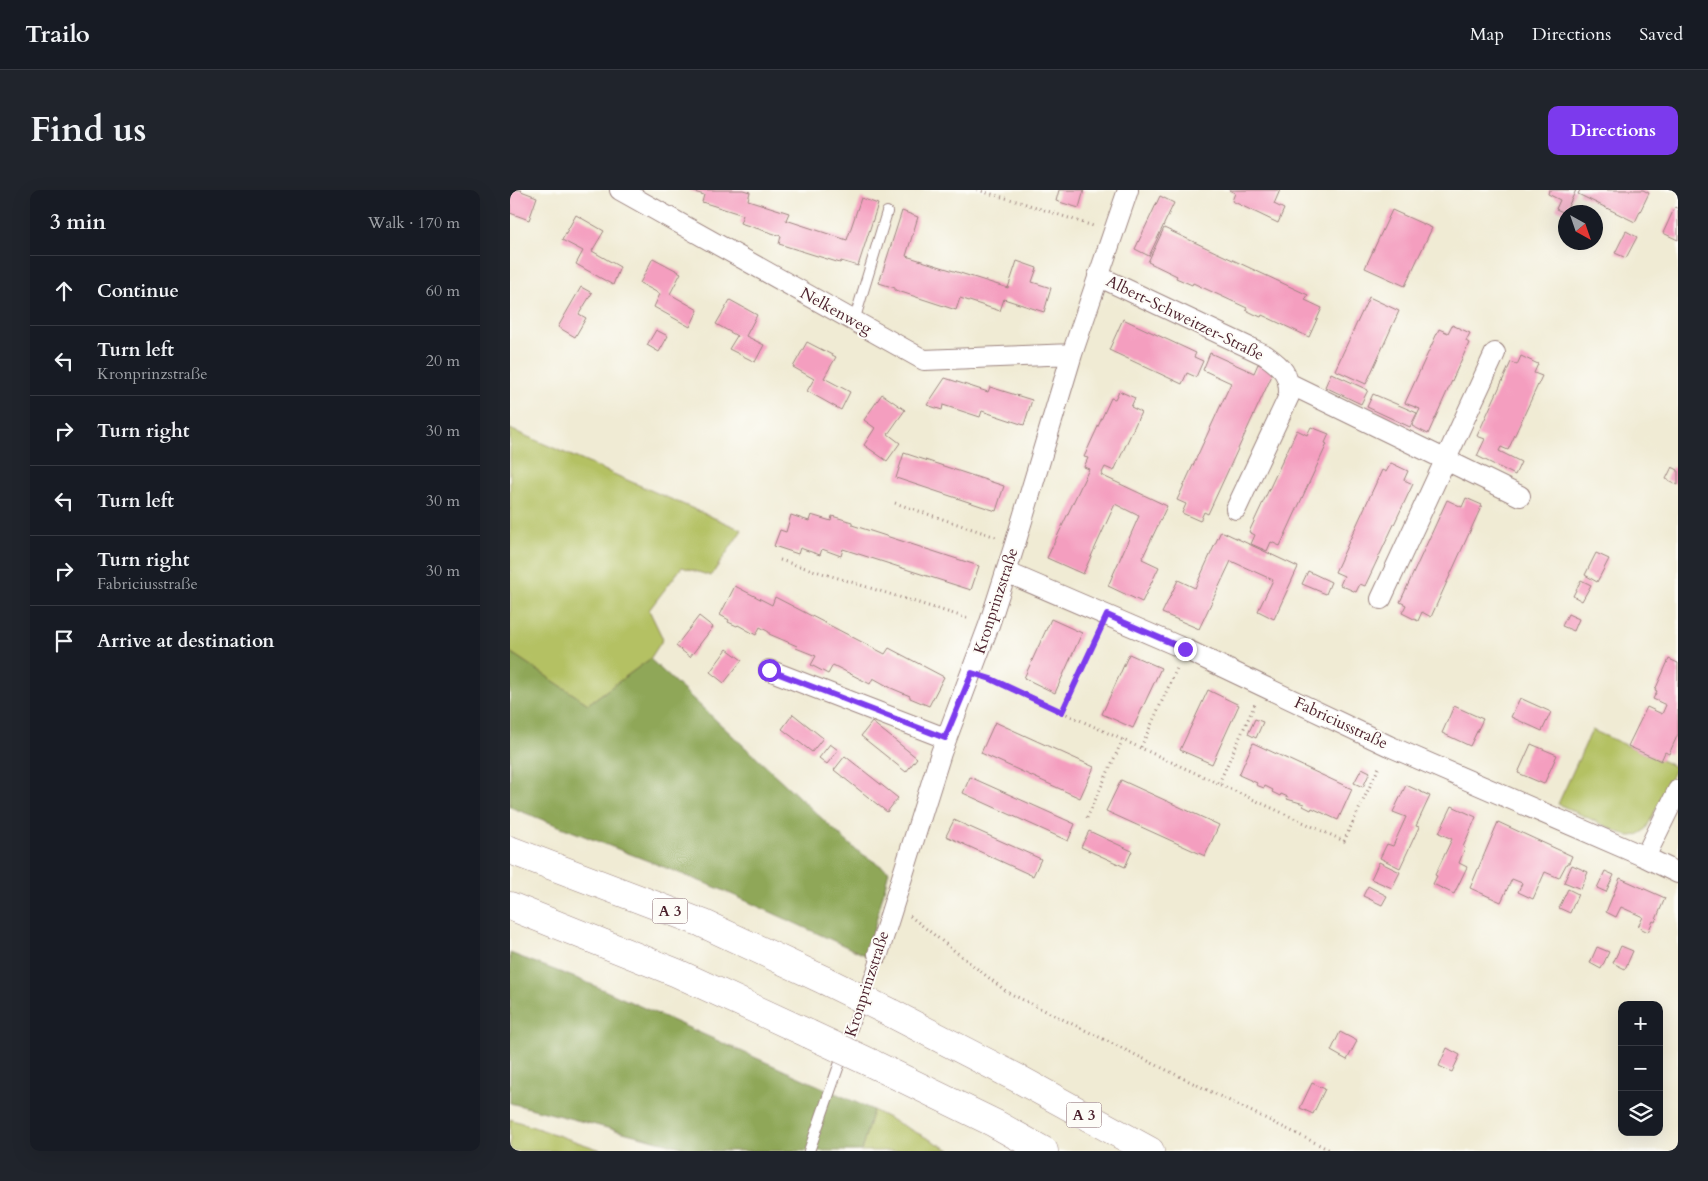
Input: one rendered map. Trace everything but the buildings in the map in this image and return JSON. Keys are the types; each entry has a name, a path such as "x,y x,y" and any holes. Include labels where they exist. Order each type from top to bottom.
{"highway":[{"name":"A 3","path":"510,850 702,923 826,981 1019,1079 1150,1151"},
{"path":"510,906 677,973 871,1063 994,1123 1044,1151"}],"street":[{"name":"Nelkenweg","path":"620,190 924,360 1072,354"},
{"name":"Kronprinzstraße","path":"878,954 945,738 972,673 989,625 1072,354 1128,190"},
{"name":"Albert-Schweitzer-Straße","path":"1098,276 1265,355 1285,373 1290,384 1520,496"},
{"path":"1381,599 1495,353"},
{"path":"1236,509 1289,396 1290,384"},
{"name":"Fabriciusstraße","path":"1006,572 1185,649 1389,746 1678,873"},
{"path":"769,670 945,738"},
{"path":"1645,857 1678,790"}],"lane":[{"path":"854,321 887,212"},
{"name":"Kronprinzstraße","path":"809,1151 878,954"}],"path":[{"path":"977,190 1020,202 1113,233"},
{"path":"895,503 1015,544"},
{"path":"780,560 989,625"},
{"path":"1062,712 1107,615"},
{"path":"1141,748 1185,649"},
{"path":"972,673 991,679 1344,841 1389,746"},
{"path":"1219,783 1264,686"},
{"path":"1087,818 1123,739"},
{"path":"893,904 1007,992 1332,1151"}],"green space":[{"path":"510,429 742,530 711,576 682,567 649,610 663,639 650,659 588,704 510,652"},
{"path":"510,652 588,704 650,659 856,850 889,871 867,956 720,889 510,807"},
{"path":"1592,730 1676,767 1648,825 1644,831 1638,834 1632,836 1625,835 1558,804"},
{"path":"510,953 586,982 873,1110 861,1151 697,1151 510,1103"},
{"path":"873,1110 952,1151 861,1151"},
{"path":"510,1119 604,1151 510,1151"}],"route":[{"path":"769,670 945,738 972,673 991,679 1062,712 1107,615 1185,649"}]}
